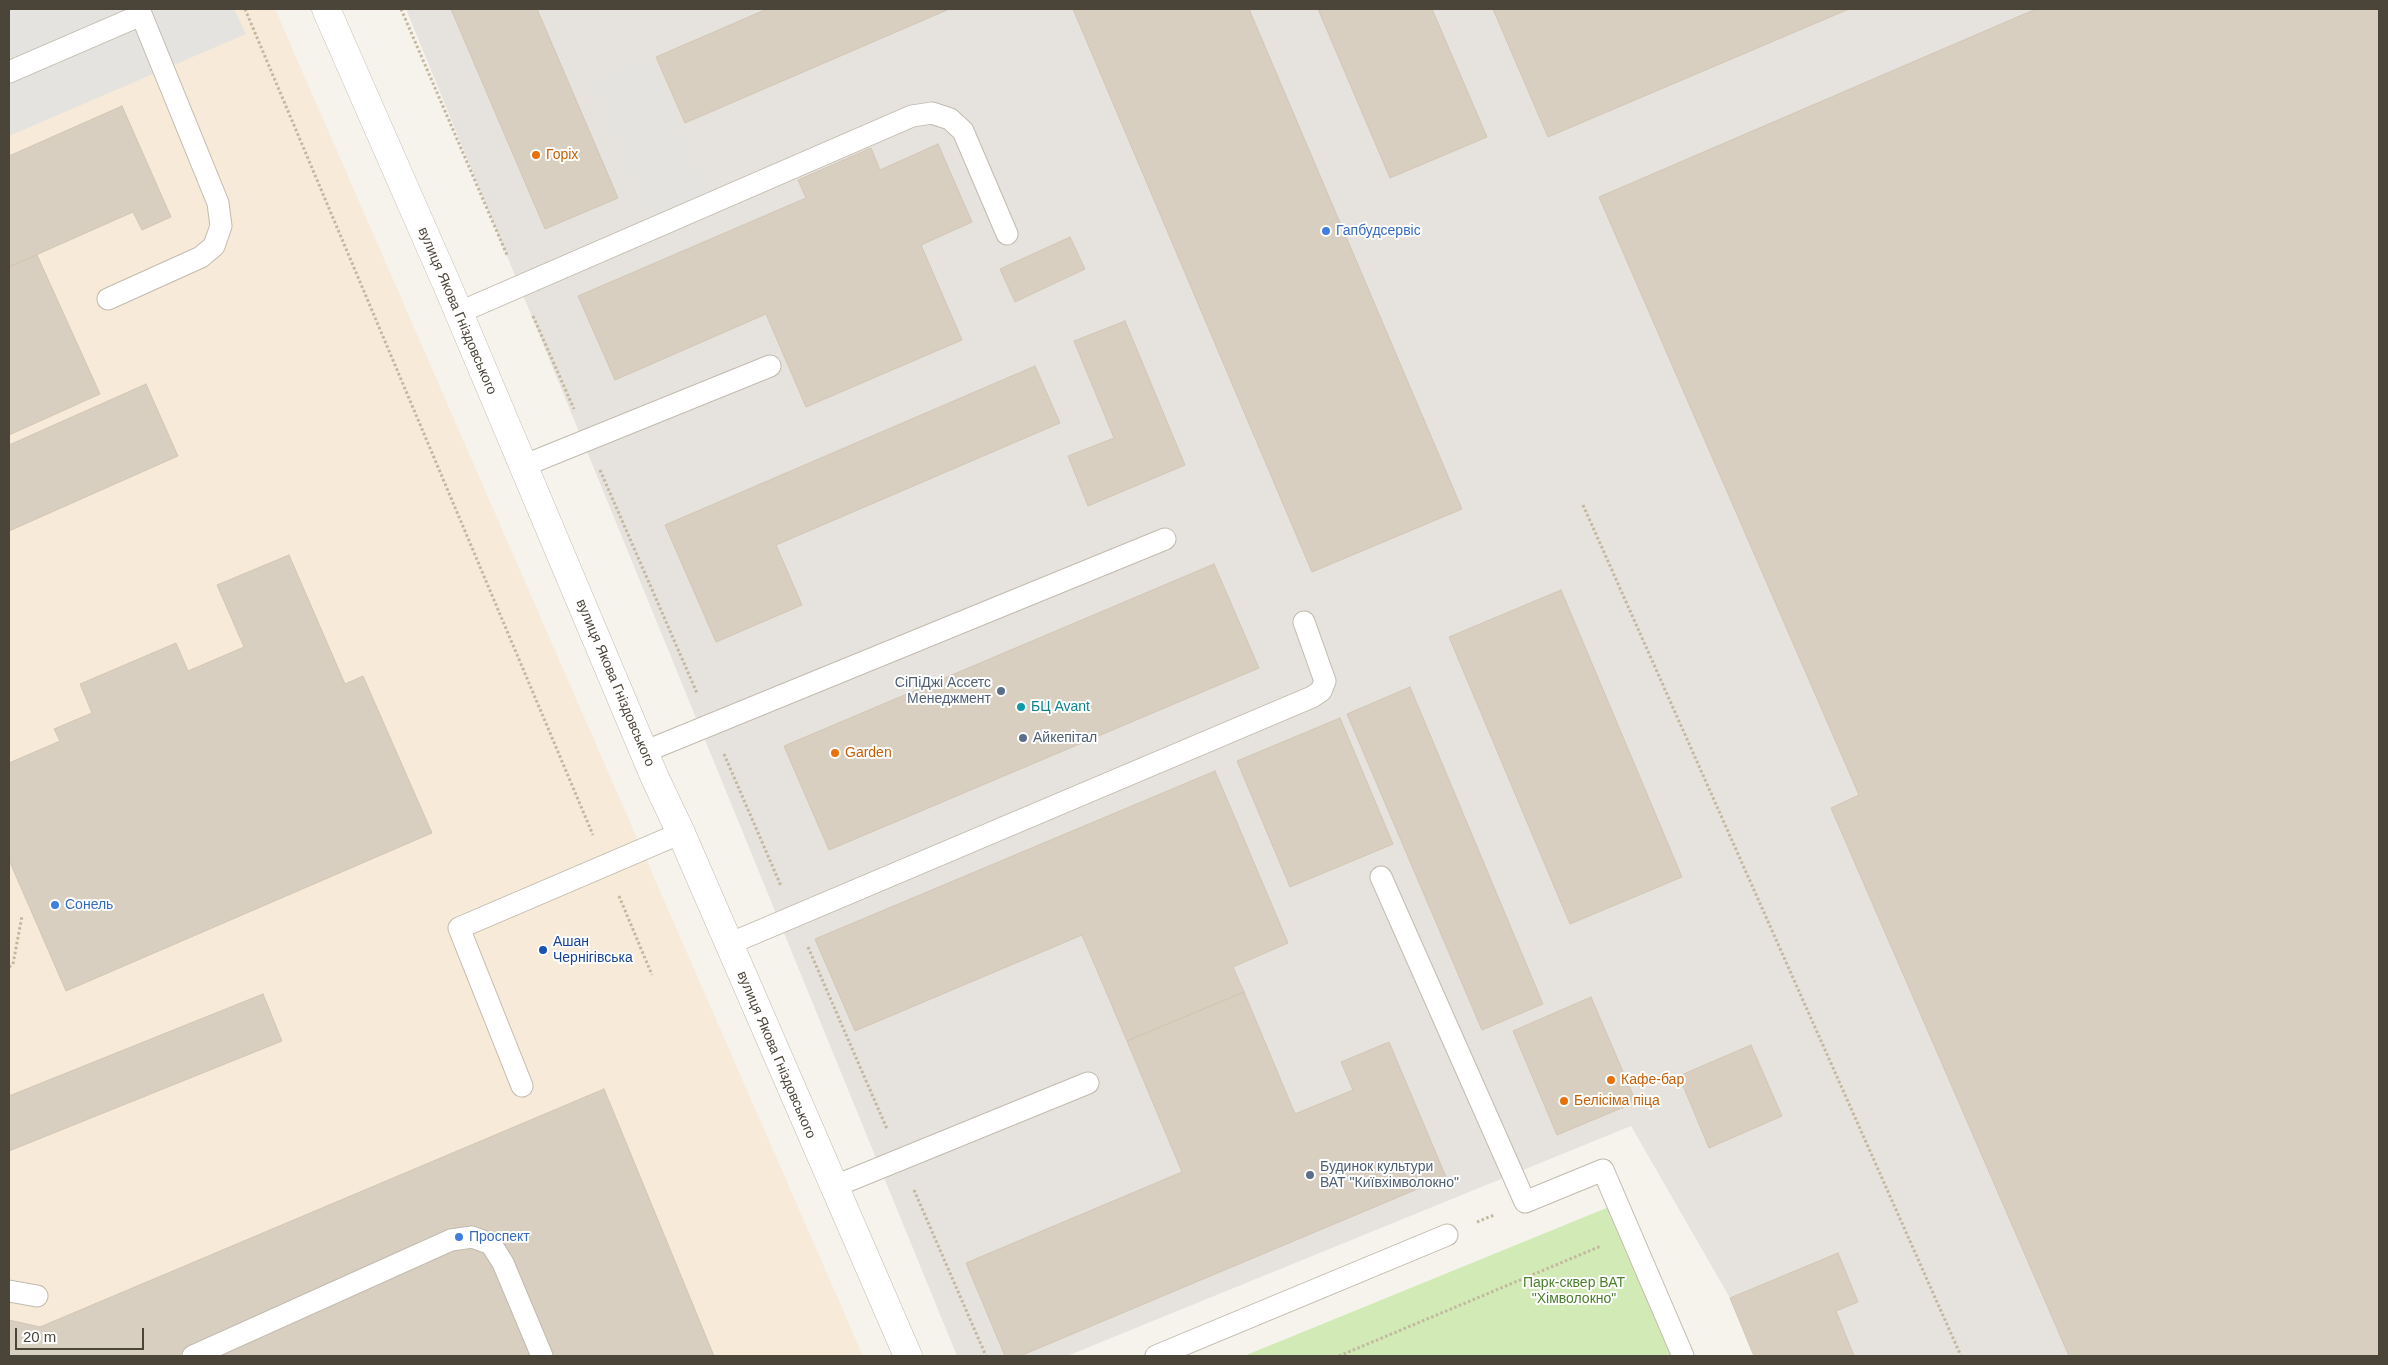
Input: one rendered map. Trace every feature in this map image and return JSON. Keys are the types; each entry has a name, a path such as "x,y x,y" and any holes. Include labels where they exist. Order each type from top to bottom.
{"street":[{"name":"вулиця Якова Гніздовського","path":"326,9 458,313 644,752 681,832 833,1187 908,1356"}],"lane":[{"path":"9,72 140,12 218,203 221,226 214,246 201,257 108,299"},
{"path":"458,313 912,116 932,113 950,119 963,131 1007,234"},
{"path":"523,466 770,366"},
{"path":"644,752 1165,539"},
{"path":"729,944 1312,697 1321,691 1325,681 1304,622"},
{"path":"522,1086 459,928 681,832"},
{"path":"1382,877 1525,1202 1603,1170 1683,1356"},
{"path":"833,1187 1088,1083"},
{"path":"1156,1356 1446,1235"},
{"path":"193,1356 452,1240 472,1237 491,1244 503,1263 542,1356"},
{"path":"9,1290 36,1296"}],"path":[{"path":"245,9 652,975"},
{"path":"401,9 576,415"},
{"path":"600,470 700,698"},
{"path":"1584,505 1961,1356"},
{"path":"723,753 783,890"},
{"path":"9,968 13,964 22,916"},
{"path":"807,945 891,1137"},
{"path":"911,1182 986,1356"},
{"path":"1446,1235 1525,1202"},
{"path":"1339,1356 1603,1245 1607,1254"}],"shaded area":[{"path":"9,9 234,9 246,34 9,136"},
{"path":"23,9 275,9 863,1356 9,1356 9,15"},
{"path":"406,9 2379,9 2379,1356 1754,1356 1730,1298 1631,1126 1067,1356 957,1356"},
{"path":"650,55 711,196 649,223 588,81"}],"green space":[{"name":"Парк-сквер ВАТ \"Хімволокно\"","path":"1609,1207 1672,1356 1244,1356"}],"building":[{"path":"451,9 537,9 618,198 545,229"},
{"path":"767,9 947,10 685,123 656,57"},
{"path":"1073,9 1249,9 1462,509 1312,572"},
{"path":"1318,9 1432,9 1487,137 1390,178"},
{"path":"1493,9 1849,9 1548,137"},
{"path":"2036,9 2379,9 2379,1356 2069,1356 1831,808 1859,795 1599,197"},
{"path":"122,106 171,217 142,230 133,212 9,267 9,156"},
{"path":"938,144 972,222 921,245 962,340 806,407 766,314 615,380 578,296 806,198 798,180 871,148 880,170"},
{"path":"1070,237 1085,269 1015,302 1000,269"},
{"path":"37,255 100,394 9,435 9,267"},
{"path":"1125,321 1185,465 1088,506 1068,456 1114,438 1074,341"},
{"path":"1035,366 1060,423 776,545 802,605 716,642 665,525"},
{"path":"146,384 178,456 9,531 9,445"},
{"path":"289,555 345,684 363,676 432,833 66,991 9,860 9,763 60,741 54,729 92,713 80,684 176,643 188,671 244,647 217,585"},
{"name":"БЦ Avant","path":"1214,564 1259,668 829,850 784,746"},
{"path":"1561,590 1682,877 1570,924 1449,637"},
{"path":"1410,687 1543,1004 1482,1030 1347,714"},
{"path":"1340,718 1393,844 1290,887 1237,761"},
{"path":"1215,771 1288,943 1233,967 1244,992 1127,1041 1082,935 855,1031 815,939"},
{"name":"Будинок культури ВАТ \"Київхімволокно\"","path":"1244,992 1295,1114 1353,1090 1341,1062 1389,1042 1446,1177 1020,1356 1005,1356 966,1263 1182,1172 1127,1041"},
{"path":"263,994 282,1041 9,1151 9,1096"},
{"path":"1591,997 1636,1102 1557,1135 1513,1031"},
{"path":"1751,1045 1782,1116 1709,1148 1679,1076"},
{"name":"Проспект","path":"604,1089 714,1356 9,1356 9,1320 40,1327"},
{"path":"1838,1253 1858,1302 1836,1311 1854,1356 1754,1356 1730,1298"}],"place":[{"name":"Горіх","path":"536,155"},
{"name":"Гапбудсервіс","path":"1326,231"},
{"name":"СіПіДжі Ассетс Менеджмент","path":"1001,691"},
{"name":"БЦ Avant","path":"1021,707"},
{"name":"Айкепітал","path":"1023,738"},
{"name":"Garden","path":"835,753"},
{"name":"Сонель","path":"55,905"},
{"name":"Ашан Чернігівська","path":"543,950"},
{"name":"Кафе-бар","path":"1611,1080"},
{"name":"Белісіма піца","path":"1564,1101"},
{"name":"Будинок культури ВАТ \"Київхімволокно\"","path":"1310,1175"},
{"name":"Проспект","path":"459,1237"}]}
